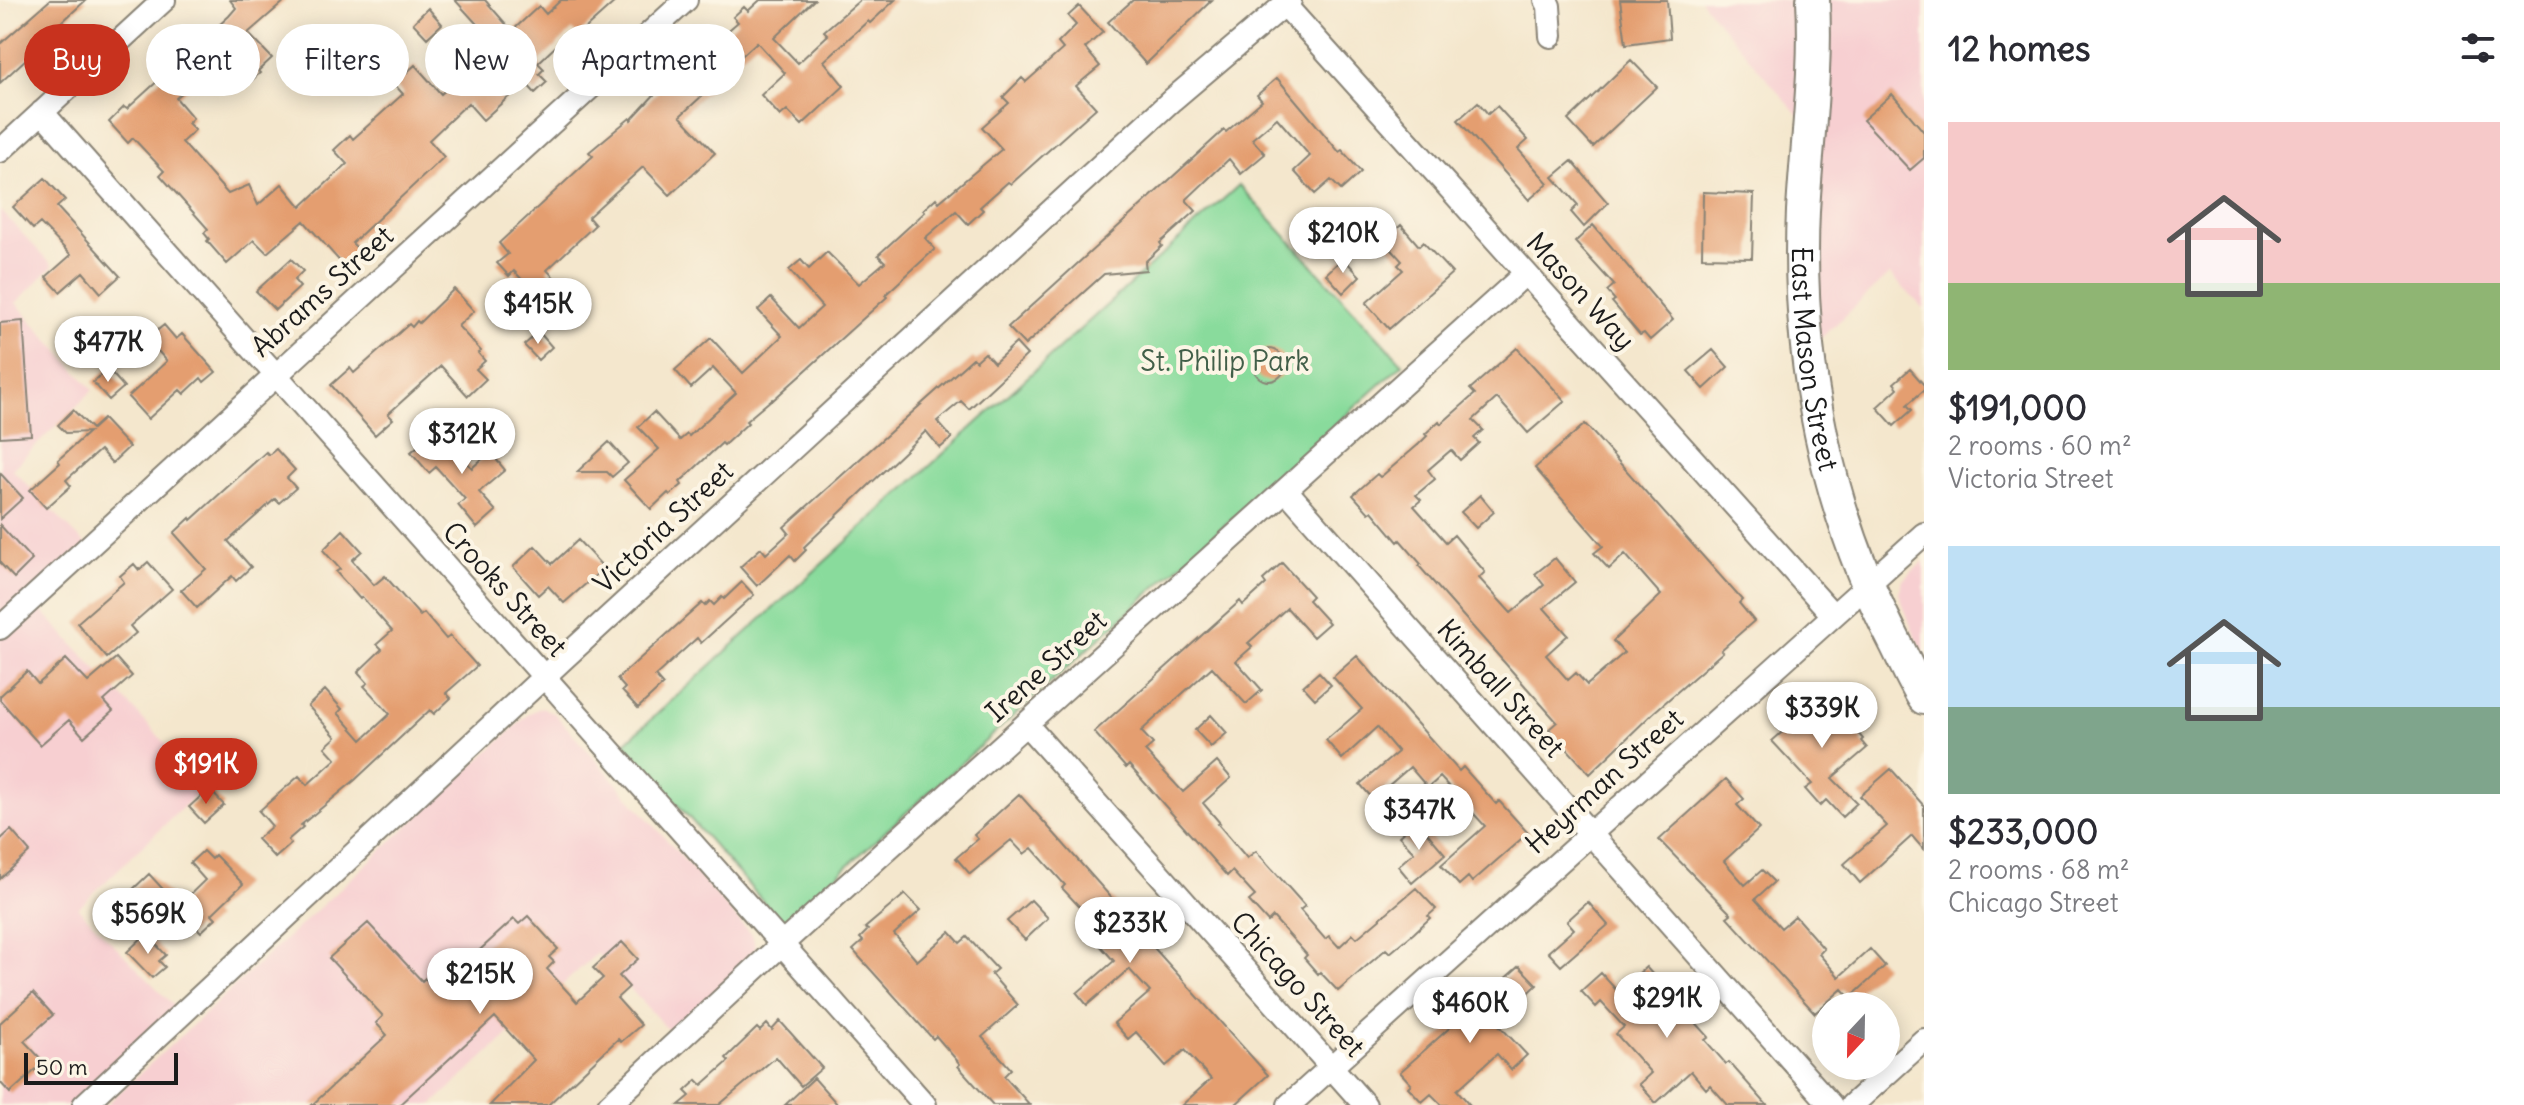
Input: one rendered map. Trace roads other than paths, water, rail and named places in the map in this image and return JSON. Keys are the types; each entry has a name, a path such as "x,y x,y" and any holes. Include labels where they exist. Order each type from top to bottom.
{"main road":[{"name":"East Mason Street","path":"1813,0 1814,59 1803,213 1803,282 1813,394 1841,512 1867,584 1924,698"}],"street":[{"path":"0,151 164,0"},
{"name":"Abrams Street","path":"0,628 686,0"},
{"path":"1546,0 1551,36"},
{"name":"Mason Way","path":"1288,2 1525,274 1833,615"},
{"name":"Victoria Street","path":"84,1105 1172,100 1288,2"},
{"name":"Crooks Street","path":"42,112 925,1105"},
{"name":"Irene Street","path":"609,1105 782,944 1525,274"},
{"name":"Kimball Street","path":"1286,490 1831,1105"},
{"name":"Heyrman Street","path":"1289,1105 1924,534"},
{"name":"Chicago Street","path":"1026,724 1365,1105"},
{"path":"1852,1105 1924,1040"}],"park label":[{"name":"St. Philip Park","path":"1225,361"}]}
